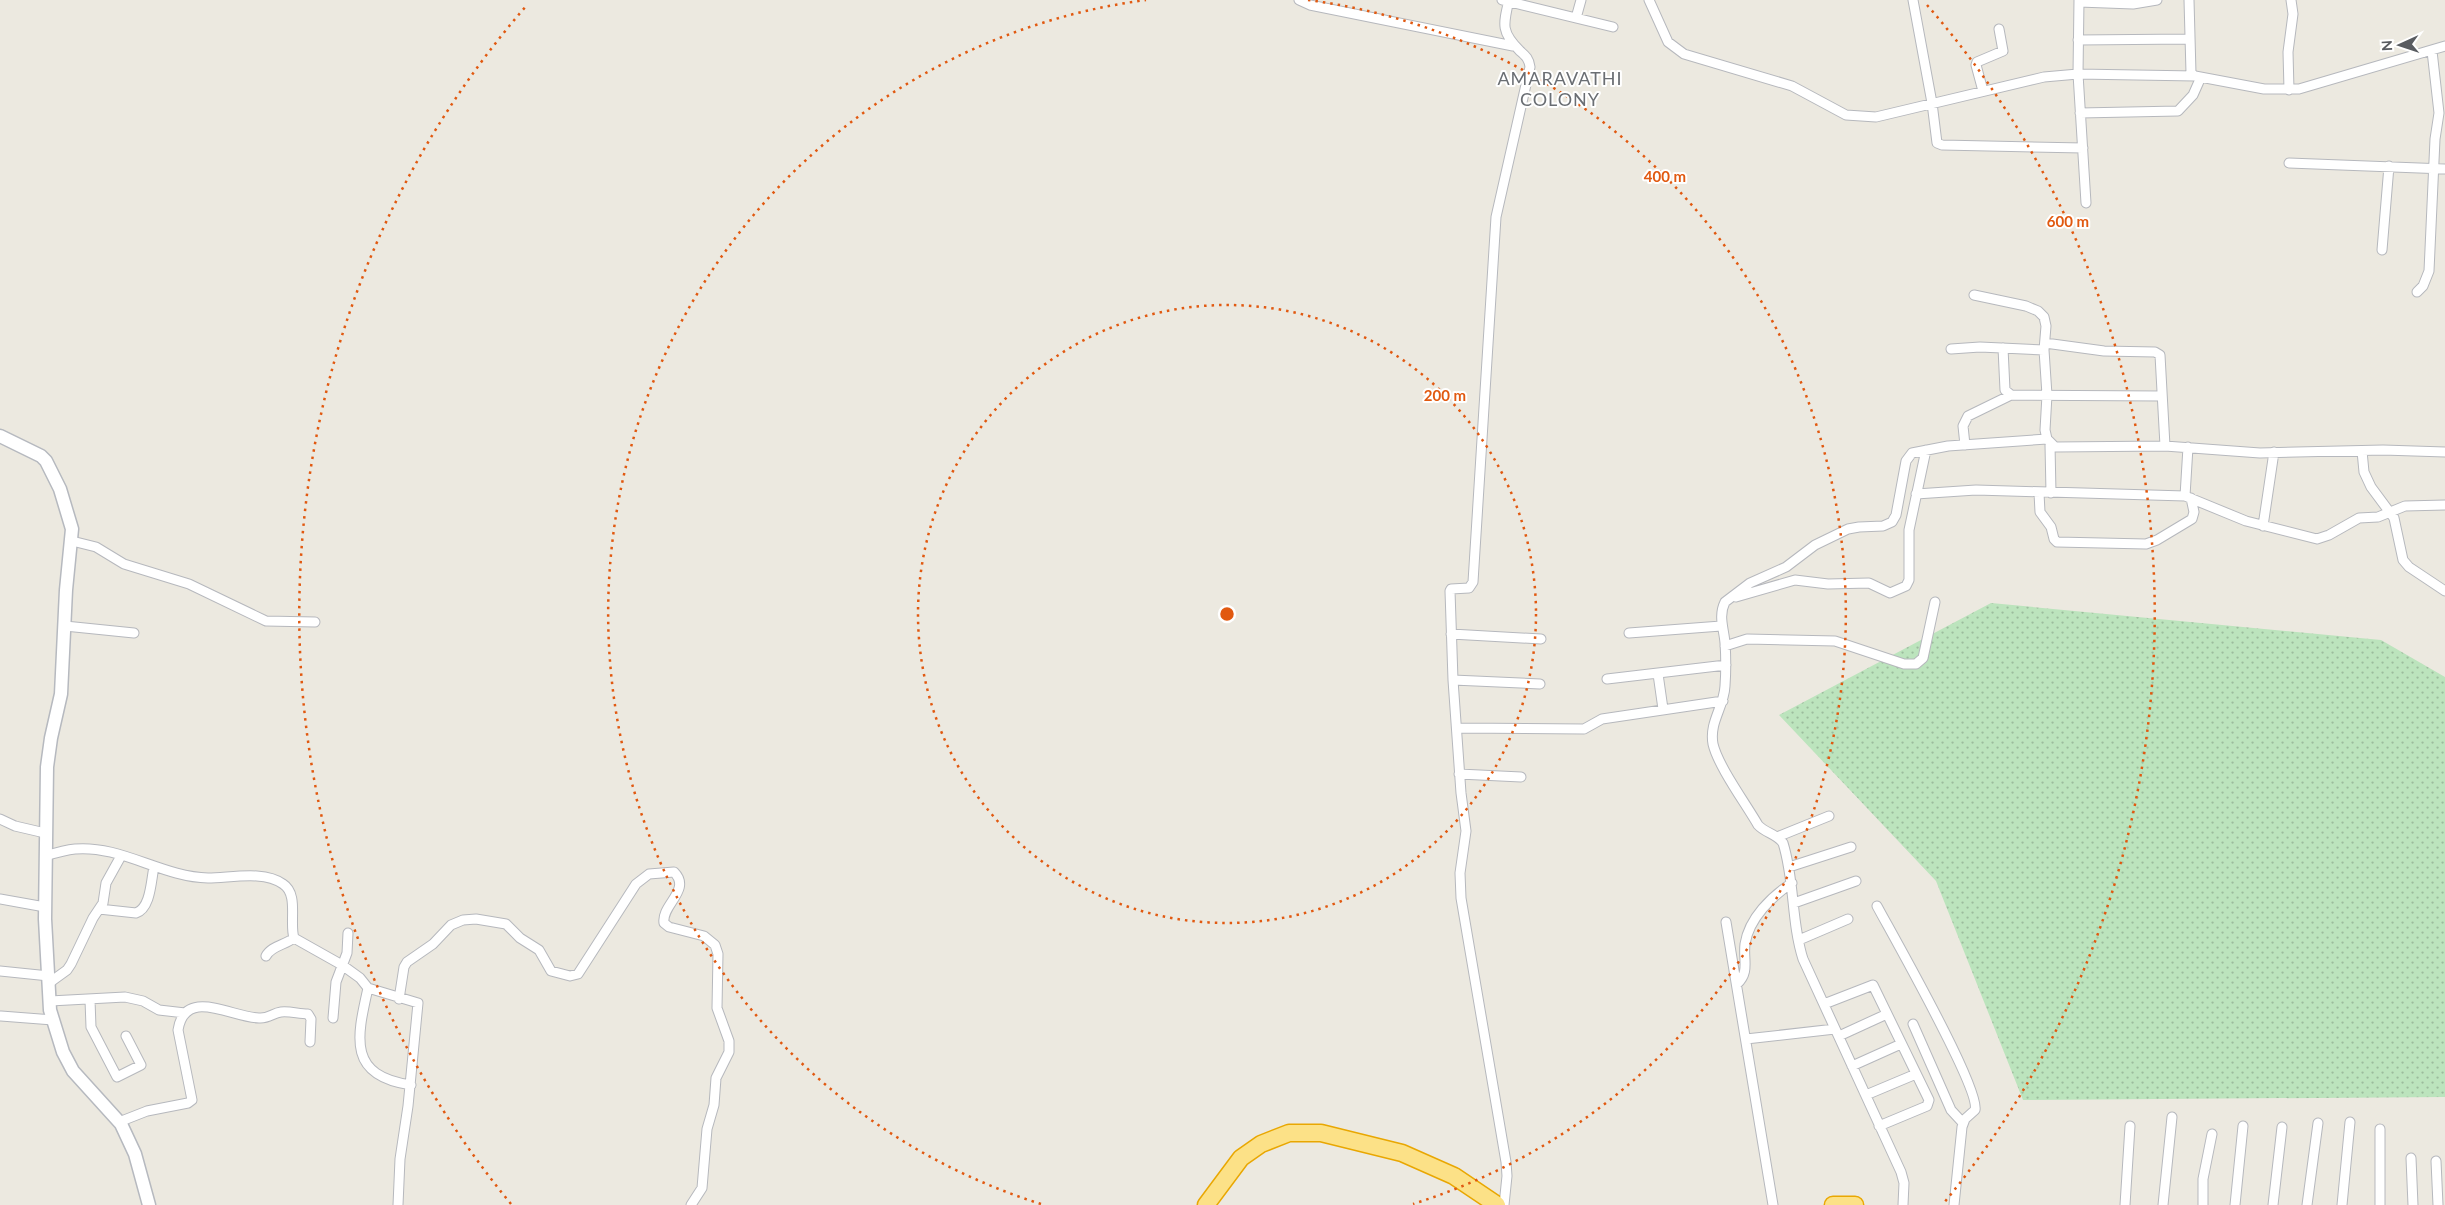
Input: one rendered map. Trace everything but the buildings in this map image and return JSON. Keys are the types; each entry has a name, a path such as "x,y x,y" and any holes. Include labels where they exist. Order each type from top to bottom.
{"highway":[{"path":"1206,1205 1241,1158 1261,1144 1289,1134 1313,1133 1354,1140 1402,1153 1454,1176 1497,1205"},
{"path":"1833,1205 1855,1205"}],"street":[{"path":"1299,0 1310,5 1515,46"},
{"path":"1504,1205 1507,1176 1506,1162 1462,898 1460,873 1466,831 1459,774 1450,591 1469,588 1473,582 1496,217 1530,67 1527,58 1506,38 1504,28 1506,0 1613,27"},
{"path":"1576,18 1581,0"},
{"path":"1649,0 1668,42 1684,54 1792,86 1813,96 1842,114 1876,117 2044,77 2078,74 2198,76 2264,90 2289,90 2314,86 2445,46"},
{"path":"1913,0 1932,103 1936,140 1942,145 2083,148"},
{"path":"2086,203 2078,74 2079,1 2128,4 2156,0"},
{"path":"2189,0 2189,64 2191,73 2198,76"},
{"path":"2289,90 2288,52 2293,14 2291,0"},
{"path":"1983,91 1976,70 1977,62 2003,51 1999,29"},
{"path":"2078,40 2189,39"},
{"path":"2418,292 2424,286 2429,271 2435,139 2439,113 2432,51"},
{"path":"2080,113 2178,111 2192,95 2198,76"},
{"path":"2290,163 2445,169"},
{"path":"2382,250 2389,166"},
{"path":"1974,295 2026,306 2038,311 2044,317 2046,326 2044,346 2051,493"},
{"path":"1951,349 2044,346 2104,351 2155,352 2160,355 2162,360 2165,446"},
{"path":"2003,348 2005,390 2011,395"},
{"path":"1965,445 1963,426 1968,416 2011,395 2162,396"},
{"path":"0,436 41,456 46,461 60,489 69,517 72,541 66,590 61,694 51,738 47,767 45,907 50,1001 53,1020 63,1052 73,1071 119,1122 135,1154 149,1205"},
{"path":"1903,1205 1904,1183 1866,1095 1803,959 1792,883 1783,843 1777,837 1762,830 1758,825 1714,746 1713,723 1723,700 1726,665 1721,626 1723,606 1750,582 1786,567 1815,546 1848,529 1859,526 1883,526 1892,522 1896,515 1908,457 1918,451 1965,445 2049,442 2055,447 2165,446 2274,452 2445,452"},
{"path":"2039,493 2040,512 2051,527 2054,539 2057,542 2151,542 2192,519 2194,512 2188,497 2188,447"},
{"path":"1731,598 1795,580 1828,584 1869,583 1890,593 1900,591 1909,580 1909,530 1926,450"},
{"path":"2362,451 2364,472 2371,487 2391,513 2403,560 2409,567 2445,592"},
{"path":"2263,526 2274,452"},
{"path":"1916,494 1976,490 2188,497 2246,521 2317,539 2329,535 2359,518 2378,518 2405,506 2445,505"},
{"path":"72,541 96,547 124,564 189,584 266,621 315,622"},
{"path":"1725,646 1747,639 1835,641 1897,662 1916,664 1922,658 1935,602"},
{"path":"65,626 134,633"},
{"path":"1629,633 1721,626"},
{"path":"1451,634 1541,639"},
{"path":"1607,680 1726,665"},
{"path":"1658,674 1664,709"},
{"path":"1453,680 1540,684"},
{"path":"1458,728 1584,730 1602,719 1723,700"},
{"path":"1459,774 1521,776"},
{"path":"1777,837 1829,816"},
{"path":"0,819 15,826 45,833"},
{"path":"1789,867 1851,847"},
{"path":"45,856 84,849 121,856 188,877 250,876 275,880 284,884 291,896 294,938 288,944 270,950 266,956"},
{"path":"0,971 49,979 67,970 100,908 106,883 121,856"},
{"path":"100,908 136,913 141,911 146,904 154,867"},
{"path":"398,998 406,962 433,944 451,925 463,920 476,919 506,924 520,938 539,950 551,971 570,976 578,974 636,884 649,874 674,872 679,876 679,888 665,913 664,923 668,927 704,936 715,945 718,954 717,1008 730,1047 726,1060 716,1078 714,1105 707,1129 702,1188 691,1205"},
{"path":"1794,902 1856,881"},
{"path":"1737,984 1746,972 1745,944 1753,922 1777,893 1792,883"},
{"path":"0,899 45,907"},
{"path":"1877,906 1961,1066 1976,1101 1975,1110 1963,1123 1954,1205"},
{"path":"1799,940 1848,919"},
{"path":"1726,922 1773,1205"},
{"path":"333,1018 336,982 347,953 348,933"},
{"path":"294,938 342,965 360,978 368,988 419,1004 411,1085 400,1159 398,1205"},
{"path":"1824,1004 1872,985 1929,1100 1927,1106 1879,1126"},
{"path":"368,988 358,1039 360,1051 370,1067 381,1077 393,1082 411,1085"},
{"path":"50,1001 134,998 159,1010 184,1013 203,1006 222,1009 251,1018 267,1018 280,1012 308,1014 311,1019 310,1042"},
{"path":"90,1000 92,1027 117,1077 141,1065 126,1036"},
{"path":"119,1122 147,1111 188,1104 192,1100 178,1030 184,1013"},
{"path":"1746,1039 1837,1032 1887,1014"},
{"path":"1,1016 53,1020"},
{"path":"1914,1024 1951,1110 1963,1123"},
{"path":"1852,1066 1901,1044"},
{"path":"1866,1095 1916,1074"},
{"path":"2163,1205 2172,1117"},
{"path":"2342,1205 2350,1122"},
{"path":"2307,1205 2318,1123"},
{"path":"2125,1205 2130,1126"},
{"path":"2235,1205 2243,1126"},
{"path":"2273,1205 2282,1127"},
{"path":"2380,1129 2380,1205"},
{"path":"2203,1205 2203,1179 2212,1134"},
{"path":"2411,1158 2413,1205"},
{"path":"2436,1161 2438,1205"}],"green space":[{"path":"1991,603 2381,640 2445,677 2445,1097 2023,1100 1936,881 1779,715"}],"district":[{"name":"AMARAVATHI COLONY","path":"1560,88"}]}
